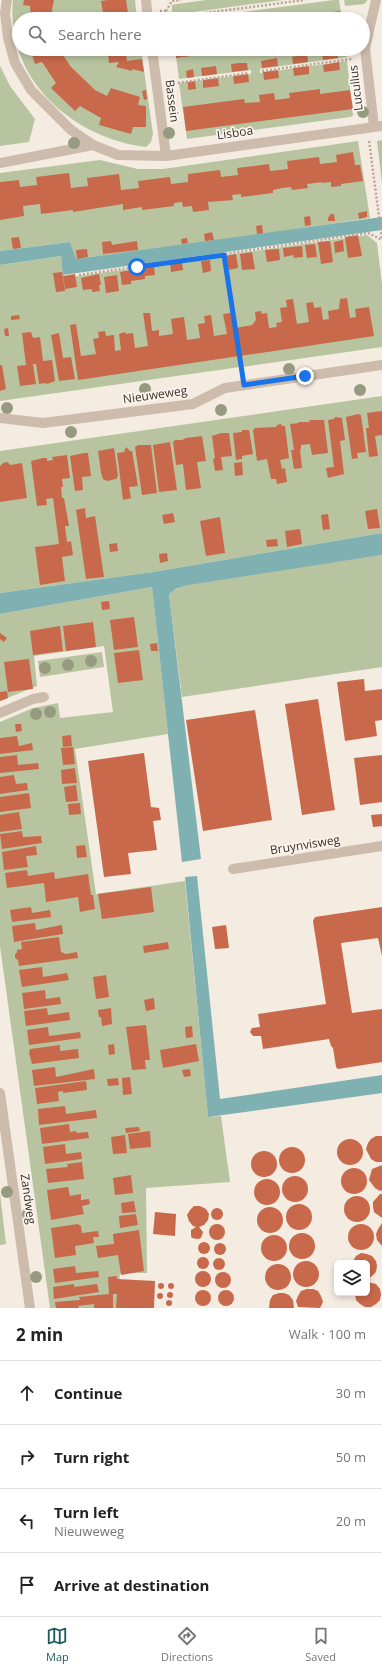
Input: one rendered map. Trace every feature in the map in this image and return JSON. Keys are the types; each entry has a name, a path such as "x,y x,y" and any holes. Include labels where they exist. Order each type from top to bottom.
{"street":[{"name":"Lisboa","path":"7,0 5,13 8,38 12,52"},
{"path":"146,0 148,12"},
{"name":"Lucullus","path":"370,24 376,0"},
{"name":"Lisboa","path":"13,56 15,63 27,83 50,111 71,130 93,145 118,155 166,156 374,127"},
{"name":"Bassein","path":"153,56 166,156"},
{"name":"Lucullus","path":"366,57 374,127"},
{"path":"0,163 93,145"},
{"name":"Nieuweweg","path":"0,418 43,423 193,404 225,388 382,365"},
{"path":"0,713 34,699 44,697"},
{"name":"Bruynvisweg","path":"233,869 382,846"},
{"name":"Zandweg","path":"0,1093 30,1308"}],"path":[{"path":"162,12 166,11 172,1 181,0"},
{"path":"212,12 305,0"},
{"path":"262,71 366,57"},
{"path":"157,86 249,73"},
{"path":"374,127 378,211 382,240"},
{"path":"79,275 368,233 382,240"},
{"path":"224,255 244,385"}],"green space":[{"path":"13,0 135,0 136,12 13,12"},
{"path":"206,0 283,0 193,12 172,12 172,5"},
{"path":"339,0 341,12 242,12"},
{"path":"344,0 367,1 364,4 345,6"},
{"path":"21,56 142,56 153,134 151,142 146,147 119,141 93,131 69,117 49,99 32,78"},
{"path":"176,56 347,56 260,69 260,73 347,61 353,116 187,139 179,83 251,74 251,70 179,79"},
{"path":"0,66 10,86 35,119 29,142 0,146"},
{"path":"382,140 382,183 377,141"},
{"path":"358,141 370,218 237,238 75,259 70,242 0,251 0,173 100,160 138,169 163,169"},
{"path":"367,235 377,243 382,284 382,347 242,367 225,255"},
{"path":"61,256 64,278 223,256 240,367 0,401 0,265"},
{"path":"382,396 382,533 153,572 0,593 0,451"},
{"path":"382,555 382,667 182,697 169,594 188,585 212,579"},
{"path":"152,587 168,734 75,749 96,894 185,881 208,1117 221,1116 230,1182 146,1188 147,1273 120,1273 117,1308 50,1308 0,946 0,722 33,708 58,703 60,718 113,712 104,646 34,656 37,686 0,701 0,614"},
{"path":"102,652 104,667 40,677 38,661"},
{"path":"0,1193 6,1244 0,1245"}],"water":[{"path":"382,217 382,230 63,275 61,256 0,265 0,251 70,242 76,259"},
{"path":"382,533 382,555 188,585 176,589 169,594 201,859 182,862 152,587 0,614 0,593 153,572"},
{"path":"197,876 220,1099 382,1075 382,1093 208,1117 185,877"}],"building":[{"path":"24,0 54,0 52,12 30,12 30,6 23,5"},
{"path":"126,0 128,12 103,12 101,1"},
{"path":"32,56 64,56 71,67 95,90 107,96 111,88 140,97 138,105 146,106 146,127 133,127 131,134 99,125 101,118 80,106 75,111 51,88 56,83 42,62 35,64"},
{"path":"108,56 126,56 127,61 142,59 144,72 116,67 119,62 109,63"},
{"path":"176,56 192,56 176,58"},
{"path":"307,56 308,62 293,64 292,57"},
{"path":"322,56 338,56 338,58 323,60"},
{"path":"277,58 278,66 262,68 261,61"},
{"path":"339,62 340,70 324,72 323,65"},
{"path":"247,63 248,70 232,72 231,64"},
{"path":"216,66 217,74 202,76 201,68"},
{"path":"309,66 309,74 294,76 293,68"},
{"path":"193,69 194,77 187,78 186,71"},
{"path":"278,70 279,78 264,80 263,72"},
{"path":"248,74 249,82 234,84 233,76"},
{"path":"218,78 219,86 203,88 203,80"},
{"path":"195,81 196,89 188,90 188,82"},
{"path":"320,89 320,94 350,90 353,109 186,131 183,107 244,99 245,103 260,102 259,95 274,93 275,100 290,98 289,93"},
{"path":"146,90 147,99 144,100 142,91"},
{"path":"353,152 355,165 360,165 363,181 341,184 341,186 331,187 331,182 322,182 307,184 308,188 292,190 291,187 282,188 273,190 273,193 241,197 241,194 232,195 233,200 208,202 209,210 193,212 192,206 183,207 182,202 174,203 174,206 142,210 142,207 123,210 123,204 73,212 73,210 41,214 40,204 23,206 24,216 0,220 0,182 19,180 20,187 37,185 36,177 69,173 71,188 88,186 87,178 119,174 121,190 139,188 138,181 170,177 171,184 188,182 188,174 220,170 221,177 238,175 237,168 269,164 270,171 288,169 287,161 319,157 320,164 337,162 336,155"},
{"path":"367,211 367,217 359,219 358,213"},
{"path":"331,214 334,214 335,221 328,221"},
{"path":"310,216 311,225 305,226 304,217"},
{"path":"262,225 263,233 257,234 256,226"},
{"path":"212,232 214,240 205,241 204,234"},
{"path":"358,235 362,256 348,258 345,237"},
{"path":"19,237 21,248 13,249 11,238"},
{"path":"187,238 188,243 182,244 181,239"},
{"path":"343,240 344,251 335,253 334,242"},
{"path":"111,241 112,245 137,241 138,250 103,254 102,242"},
{"path":"330,241 333,262 321,264 318,242"},
{"path":"315,244 317,257 307,258 305,245"},
{"path":"302,246 303,257 294,258 293,255 284,257 283,248"},
{"path":"87,249 88,257 77,259 76,250"},
{"path":"279,249 280,260 267,262 265,250"},
{"path":"252,252 255,269 242,270 240,254"},
{"path":"236,254 238,268 229,270 226,256"},
{"path":"210,260 211,271 203,273 201,261"},
{"path":"182,262 183,270 171,272 170,264"},
{"path":"154,266 155,275 145,276 145,279 131,281 131,284 122,285 120,272"},
{"path":"62,272 65,291 56,292 53,273"},
{"path":"75,274 77,287 65,289 63,276"},
{"path":"99,274 101,285 99,285 100,291 92,292 92,289 83,290 81,278"},
{"path":"117,275 119,291 106,293 104,277"},
{"path":"347,298 350,318 356,317 355,309 369,307 374,336 240,356 236,328 252,325 256,320 255,312 261,311 262,314 267,313 269,328 277,327 276,323 282,322 280,308 287,307 286,300 293,299 297,324 309,322 306,303 313,302 314,308 321,307 323,320 329,319 328,311 339,309 340,299"},
{"path":"143,313 150,313 152,331 159,330 159,336 173,334 171,319 184,317 187,340 200,338 198,324 205,323 204,316 211,315 214,336 227,334 223,314 231,313 239,356 78,380 70,325 76,324 81,356 96,354 93,339 99,338 98,332 105,331 106,336 114,335 115,351 121,350 119,334 125,332 126,334 133,333 135,348 148,346"},
{"path":"19,315 20,319 11,320 11,316"},
{"path":"8,328 9,336 5,336 4,329"},
{"path":"31,332 33,338 40,337 43,361 52,360 55,381 47,384 39,384 36,364 33,364 36,384 20,386 17,366 26,365 22,333"},
{"path":"59,333 63,358 71,357 75,379 59,381 51,335"},
{"path":"0,365 2,365 6,389 0,391"},
{"path":"382,411 382,435 375,436 378,456 369,457 366,428 369,428 367,413"},
{"path":"358,414 361,415 366,452 357,453 358,458 352,459 346,417"},
{"path":"335,417 342,418 345,440 340,441 344,474 328,478 326,468 334,467 328,420 334,419"},
{"path":"310,420 324,420 328,453 312,455 310,444 301,445 302,468 294,469 291,450 294,450 290,424 309,422"},
{"path":"281,424 282,426 285,426 289,458 280,460 282,469 285,468 287,482 277,484 276,479 271,479 267,459 257,461 253,430 255,428 276,427 277,425"},
{"path":"242,430 249,430 253,454 242,456 242,459 236,460 233,433 242,432"},
{"path":"221,433 229,433 232,456 221,457 223,470 215,471 212,436"},
{"path":"202,436 206,461 197,462 201,488 186,490 183,464 176,465 173,442 175,440"},
{"path":"170,442 177,490 159,492 153,445"},
{"path":"138,445 151,445 157,493 142,495 135,447"},
{"path":"126,447 132,451 138,486 129,487 131,498 123,500 117,453 124,452"},
{"path":"114,448 118,476 116,479 107,481 103,479 101,473 98,451"},
{"path":"88,453 91,476 82,477 83,490 75,491 70,456"},
{"path":"67,455 70,478 62,479 63,487 61,487 62,498 64,498 69,526 65,526 67,542 71,541 73,555 62,557 65,581 40,585 35,547 59,544 53,498 46,499 47,505 37,506 31,461 43,458 47,458 47,461 53,460 52,457"},
{"path":"8,462 10,465 22,463 27,498 0,502 0,466 3,463"},
{"path":"242,462 243,475 235,476 234,463"},
{"path":"85,508 86,518 95,516 104,577 86,579 76,510"},
{"path":"377,509 380,528 368,529 365,511"},
{"path":"173,513 175,522 164,524 162,515"},
{"path":"328,514 330,529 323,530 321,515"},
{"path":"220,517 225,553 206,556 200,521"},
{"path":"300,529 302,544 287,547 285,531"},
{"path":"277,539 278,546 267,547 266,540"},
{"path":"117,543 118,551 110,552 109,544"},
{"path":"167,553 168,561 160,563 159,554"},
{"path":"109,601 110,609 102,610 101,602"},
{"path":"134,617 138,647 114,650 110,620"},
{"path":"93,622 96,647 66,651 63,626"},
{"path":"60,626 63,651 33,655 30,631"},
{"path":"0,633 7,638 4,642 0,639"},
{"path":"157,643 158,651 151,651 150,644"},
{"path":"139,650 143,680 118,683 114,653"},
{"path":"29,659 33,689 8,692 4,662"},
{"path":"364,679 365,691 382,689 382,720 375,721 377,736 345,741 337,682"},
{"path":"7,691 8,698 0,701 0,692"},
{"path":"318,699 335,810 302,815 285,704"},
{"path":"255,710 272,820 203,831 186,720"},
{"path":"15,724 21,724 22,731 16,732"},
{"path":"71,735 72,746 63,747 62,736"},
{"path":"17,736 19,746 32,743 33,750 0,754 0,738"},
{"path":"73,747 75,764 63,765 61,748"},
{"path":"144,753 151,807 159,808 161,820 153,821 157,850 128,853 131,874 104,877 88,761"},
{"path":"17,755 18,765 38,763 39,769 0,773 0,757"},
{"path":"382,755 382,802 360,805 354,758"},
{"path":"75,768 77,783 62,784 61,770"},
{"path":"14,775 16,784 27,783 28,790 0,794 0,777"},
{"path":"76,785 78,801 66,802 64,787"},
{"path":"29,793 31,808 0,812 0,797"},
{"path":"80,803 81,814 69,815 68,804"},
{"path":"19,812 22,829 0,832 0,815"},
{"path":"382,814 382,826 373,827 371,815"},
{"path":"22,831 23,837 41,836 42,843 2,849 0,834"},
{"path":"85,845 87,857 77,858 76,846"},
{"path":"36,846 37,855 26,856 28,867 4,870 2,852"},
{"path":"27,870 28,876 54,872 55,879 88,874 95,909 80,912 78,897 46,902 44,883 7,888 5,873"},
{"path":"151,887 154,912 102,919 98,894"},
{"path":"31,907 32,913 50,910 51,917 12,922 10,910"},
{"path":"382,907 382,956 378,938 341,943 352,1013 382,1009 382,1062 338,1069 336,1067 333,1048 329,1039 263,1049 261,1036 253,1036 250,1032 252,1028 260,1027 258,1014 326,1004 313,921 315,917"},
{"path":"35,923 36,930 62,925 63,934 14,942 12,926"},
{"path":"226,925 229,948 215,949 212,927"},
{"path":"59,937 61,952 66,954 77,952 78,958 19,966 15,955 17,950 22,949 21,942"},
{"path":"168,942 169,949 144,953 143,946"},
{"path":"42,967 43,977 67,973 69,980 22,987 19,970"},
{"path":"106,975 109,997 96,999 93,977"},
{"path":"45,990 46,999 60,997 61,1004 24,1009 22,993"},
{"path":"154,998 155,1009 146,1011 144,1000"},
{"path":"47,1008 48,1015 69,1012 70,1020 26,1026 24,1011"},
{"path":"111,1008 112,1024 102,1026 101,1017 99,1017 98,1010"},
{"path":"146,1025 150,1060 145,1060 146,1069 132,1070 126,1027"},
{"path":"192,1026 193,1037 186,1038 185,1027"},
{"path":"48,1027 49,1036 80,1032 81,1038 29,1045 27,1030"},
{"path":"114,1044 115,1054 109,1055 108,1045"},
{"path":"196,1044 199,1061 163,1068 160,1050"},
{"path":"60,1045 60,1051 78,1049 79,1058 32,1064 29,1053 30,1049"},
{"path":"55,1067 56,1077 94,1069 95,1079 34,1086 32,1070"},
{"path":"190,1069 191,1076 184,1077 182,1070"},
{"path":"130,1077 132,1094 123,1095 122,1078"},
{"path":"118,1078 119,1085 108,1086 107,1079"},
{"path":"86,1081 87,1090 63,1093 63,1091 58,1092 59,1101 37,1104 35,1088"},
{"path":"65,1106 66,1114 96,1110 97,1118 39,1125 38,1109"},
{"path":"69,1124 70,1132 88,1132 89,1138 42,1144 40,1128"},
{"path":"139,1127 140,1131 126,1133 125,1128"},
{"path":"150,1131 151,1147 130,1149 128,1134"},
{"path":"125,1135 127,1153 113,1154 111,1137"},
{"path":"376,1136 382,1136 382,1162 376,1162 371,1159 366,1149 371,1139"},
{"path":"350,1139 359,1143 363,1152 359,1161 350,1165 341,1161 337,1152 341,1143"},
{"path":"65,1144 66,1154 81,1152 82,1159 45,1164 43,1147"},
{"path":"292,1147 301,1151 305,1160 301,1169 292,1173 283,1169 279,1160 283,1151"},
{"path":"264,1151 273,1155 277,1164 273,1173 264,1177 255,1173 251,1164 255,1155"},
{"path":"82,1162 84,1179 48,1183 46,1169 68,1167 67,1164"},
{"path":"382,1165 382,1190 380,1191 375,1188 369,1180 372,1169"},
{"path":"354,1168 363,1172 367,1181 363,1190 354,1194 345,1190 341,1181 345,1172"},
{"path":"131,1175 133,1193 115,1195 113,1178"},
{"path":"295,1176 304,1180 308,1189 304,1198 295,1202 286,1198 282,1189 286,1180"},
{"path":"267,1179 276,1183 280,1192 276,1201 267,1205 258,1201 254,1192 258,1183"},
{"path":"68,1187 70,1196 81,1194 81,1200 89,1199 90,1204 82,1206 84,1214 51,1220 47,1190"},
{"path":"380,1194 382,1194 382,1218 374,1212 373,1207 373,1202"},
{"path":"357,1196 366,1200 370,1209 366,1218 357,1222 348,1218 344,1209 348,1200"},
{"path":"134,1201 136,1212 122,1213 121,1203"},
{"path":"299,1204 308,1208 312,1217 308,1226 299,1230 290,1226 286,1217 290,1208"},
{"path":"194,1206 200,1206 206,1209 209,1214 208,1220 204,1225 199,1227 203,1232 201,1238 198,1239 192,1238 191,1236 191,1230 196,1227 189,1221 187,1215"},
{"path":"270,1207 279,1211 283,1220 279,1229 270,1233 261,1229 257,1220 261,1211"},
{"path":"215,1208 219,1208 223,1214 219,1220 215,1220 211,1216 211,1212"},
{"path":"155,1212 176,1214 175,1236 153,1234"},
{"path":"136,1214 138,1225 120,1228 119,1216"},
{"path":"382,1223 382,1246 377,1240 376,1234"},
{"path":"78,1224 81,1226 82,1233 98,1231 99,1237 93,1237 94,1243 75,1246 76,1255 55,1258 51,1228"},
{"path":"214,1224 220,1224 225,1229 223,1238 220,1240 214,1240 209,1235 209,1229"},
{"path":"361,1224 370,1228 374,1237 370,1246 361,1250 352,1246 348,1237 352,1228"},
{"path":"139,1230 144,1271 121,1275 118,1255 98,1258 96,1246 114,1244 113,1234"},
{"path":"302,1233 311,1237 315,1246 311,1255 302,1259 293,1255 289,1246 293,1237"},
{"path":"274,1235 283,1239 287,1248 283,1257 274,1261 265,1257 261,1248 265,1239"},
{"path":"202,1242 206,1242 210,1248 206,1254 202,1254 198,1250 198,1246"},
{"path":"218,1243 222,1243 226,1249 222,1255 218,1255 214,1251 214,1247"},
{"path":"361,1253 367,1254 372,1256 376,1261 376,1272 372,1276 370,1277 370,1260 354,1260 356,1256"},
{"path":"201,1257 205,1257 209,1263 205,1269 201,1269 197,1265 197,1261"},
{"path":"217,1258 221,1258 225,1264 221,1270 217,1270 213,1266 213,1262"},
{"path":"306,1261 315,1265 319,1274 315,1283 306,1287 297,1283 293,1274 297,1265"},
{"path":"278,1264 287,1268 291,1277 287,1286 278,1290 269,1286 265,1277 269,1268"},
{"path":"75,1266 76,1273 98,1271 99,1277 55,1283 53,1269"},
{"path":"203,1271 209,1273 211,1279 209,1285 203,1287 197,1285 195,1279 197,1273"},
{"path":"220,1272 226,1272 231,1277 229,1286 226,1288 220,1288 215,1283 215,1277"},
{"path":"117,1276 117,1279 155,1281 154,1308 116,1308 117,1294 113,1294 113,1308 94,1308 94,1304 78,1306 79,1308 56,1308 55,1302 80,1300 79,1297 109,1294 108,1277"},
{"path":"161,1283 164,1286 161,1289 158,1286"},
{"path":"171,1283 174,1286 171,1289 168,1286"},
{"path":"370,1283 376,1284 380,1289 380,1300 371,1307 365,1307 356,1300 355,1296 370,1296"},
{"path":"74,1284 74,1287 97,1284 99,1292 54,1299 53,1287"},
{"path":"307,1289 318,1291 323,1302 320,1308 298,1307 296,1301 298,1296 301,1291"},
{"path":"200,1290 206,1290 211,1295 209,1304 206,1306 200,1306 195,1301 195,1295"},
{"path":"223,1290 229,1290 234,1295 232,1304 229,1306 223,1306 218,1301 218,1295"},
{"path":"170,1292 173,1295 170,1298 167,1295"},
{"path":"160,1293 163,1296 160,1299 157,1296"},
{"path":"279,1293 289,1295 293,1300 294,1308 269,1308 270,1300 273,1295"},
{"path":"169,1300 172,1303 169,1306 166,1303"}],"route":[{"path":"137,267 224,255 244,385 305,376"}]}
